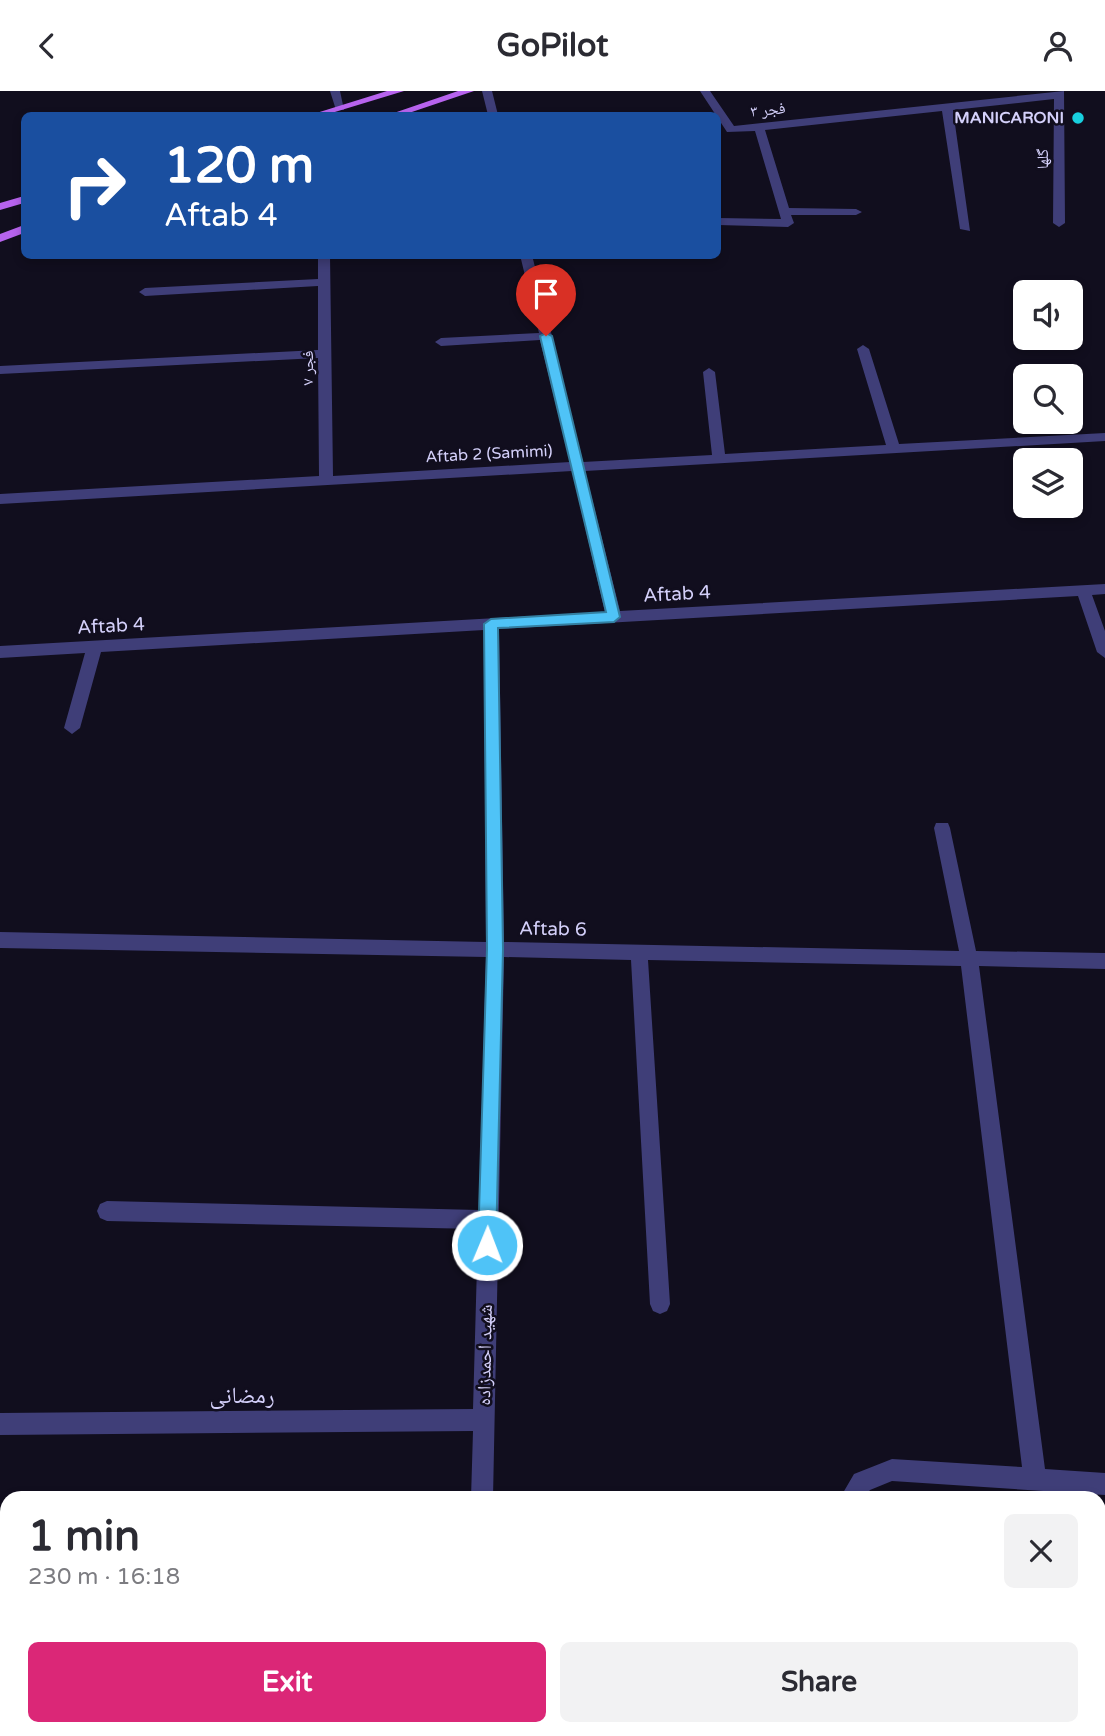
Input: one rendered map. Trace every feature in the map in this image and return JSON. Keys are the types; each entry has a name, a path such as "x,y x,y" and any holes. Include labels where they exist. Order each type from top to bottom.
{"main road":[{"path":"326,112 399,91"},
{"path":"403,112 470,91"},
{"path":"0,207 21,200"},
{"path":"0,221 0,231"},
{"path":"0,238 21,230"}],"street":[{"path":"335,91 340,108"},
{"path":"487,91 492,112"},
{"name":"فجر ۳","path":"705,91 719,112"},
{"name":"فجر ۳","path":"721,115 731,130 1059,93"},
{"name":"گلها","path":"1059,93 1059,223"},
{"path":"947,107 965,229"},
{"path":"721,222 788,223 759,127"},
{"path":"785,211 856,212"},
{"name":"فجر ۷","path":"324,259 326,481"},
{"path":"527,259 614,617"},
{"path":"145,292 324,282"},
{"path":"441,342 546,336"},
{"path":"863,349 894,449"},
{"path":"0,370 325,354"},
{"path":"709,372 719,459"},
{"name":"Aftab 2 (Samimi)","path":"0,499 1105,437"},
{"name":"Aftab 4","path":"0,652 1105,589"},
{"path":"1083,590 1105,652"},
{"name":"شهید احمدزاده","path":"482,1491 495,949 491,624"},
{"path":"72,728 94,646"},
{"path":"942,828 969,958 1035,1479"},
{"name":"Aftab 6","path":"0,940 1105,961"},
{"path":"639,952 660,1304"},
{"path":"107,1211 487,1220"},
{"name":"رمضانی","path":"0,1424 484,1420"},
{"path":"856,1491 862,1482 892,1471 1105,1485"}],"place":[{"name":"MANICARONI","path":"1078,118"}],"route":[{"path":"487,1245 495,949 491,624 614,617 546,336"}]}
